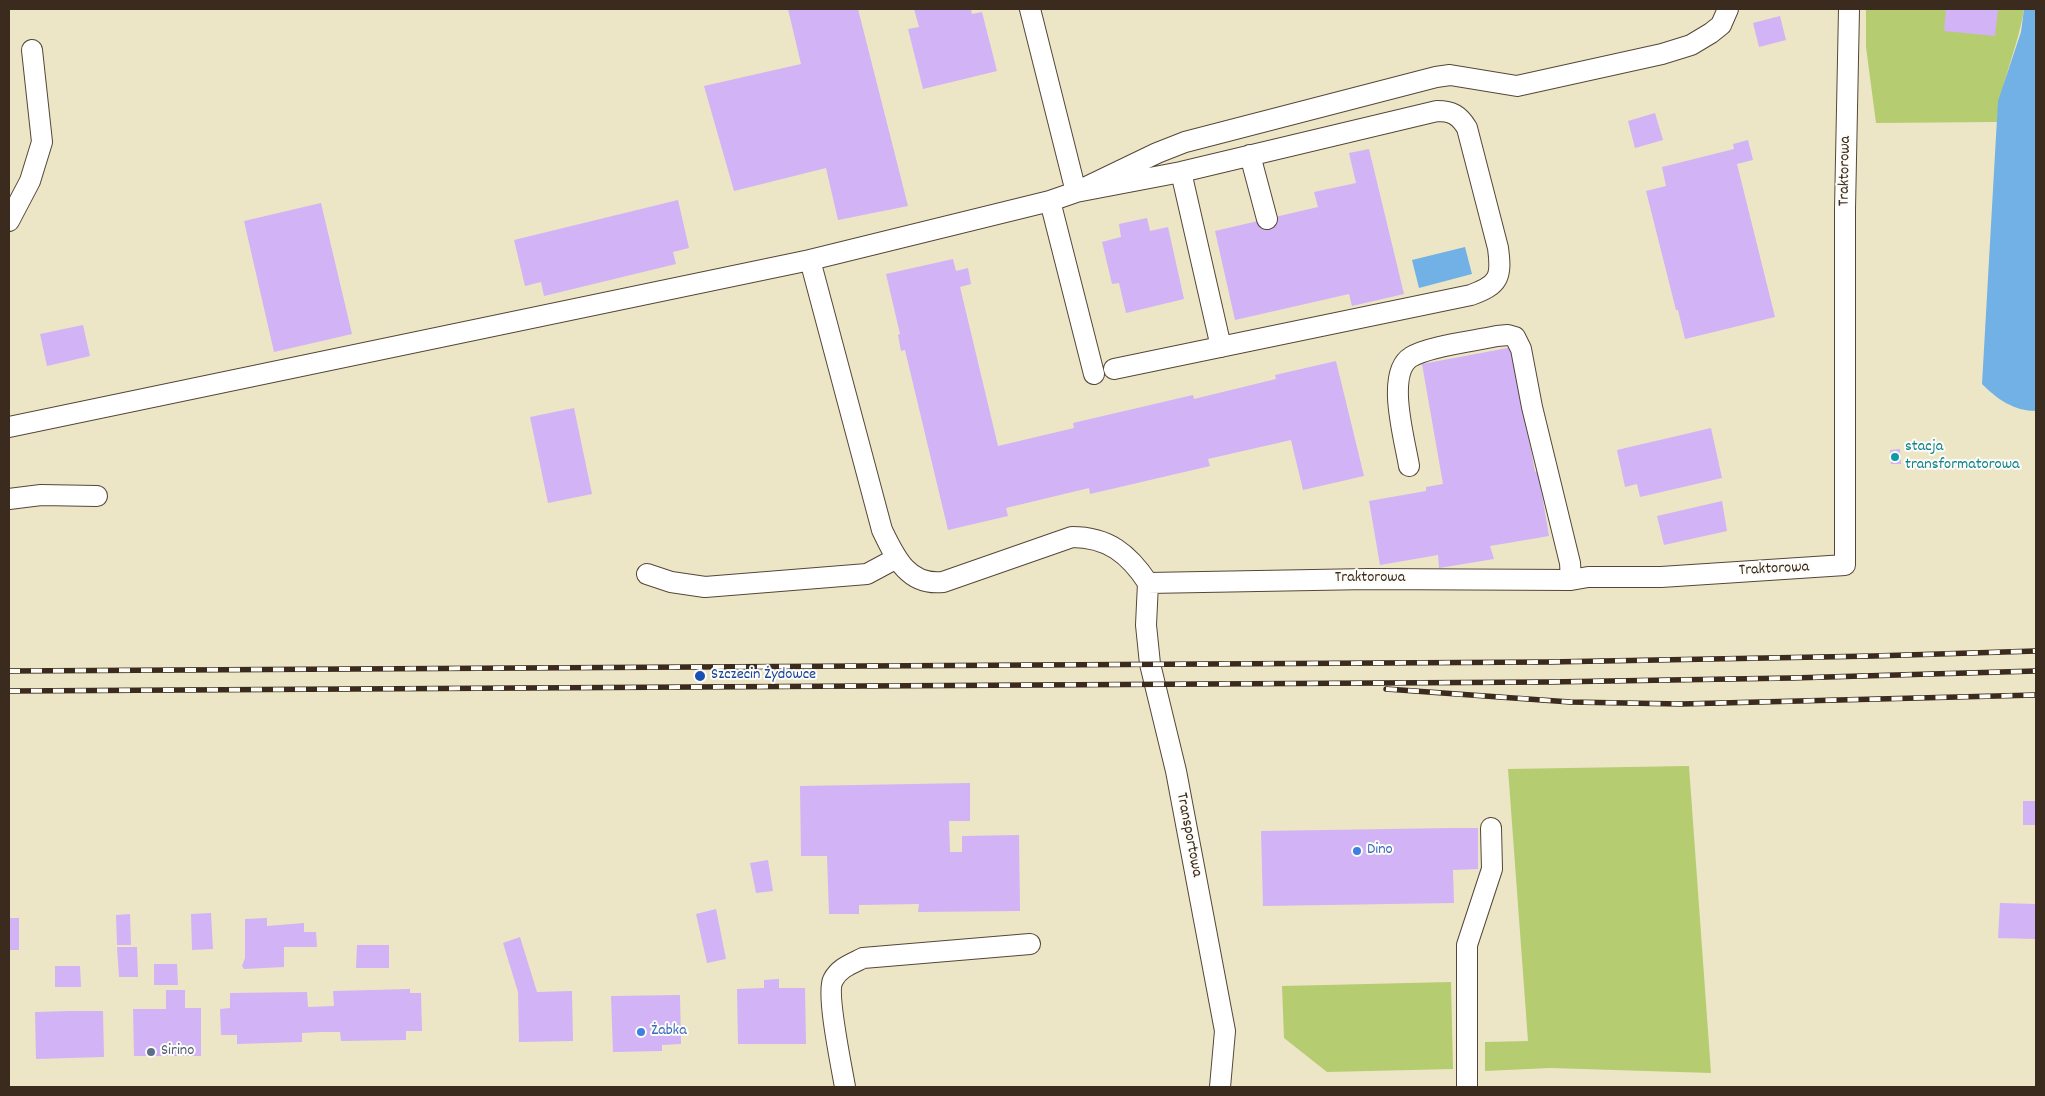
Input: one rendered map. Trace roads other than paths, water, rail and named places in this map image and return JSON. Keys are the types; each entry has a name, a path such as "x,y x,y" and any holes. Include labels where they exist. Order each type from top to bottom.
{"lane":[{"path":"1030,9 1076,192"},
{"path":"9,427 810,260 1050,201 1076,192 1156,153 1185,142 1436,76 1450,75 1517,86 1662,54 1691,44 1711,33 1721,25 1728,9"},
{"name":"Traktorowa","path":"1148,583 1368,579 1571,580 1588,577 1661,576 1845,565 1845,209 1849,9"},
{"path":"9,222 30,181 42,142 32,50"},
{"path":"1076,192 1182,172 1437,111 1455,114 1467,128 1500,265 1494,283 1488,289 1471,296 1114,369"},
{"path":"1250,156 1267,218"},
{"path":"1182,172 1221,348"},
{"path":"1050,201 1094,374"},
{"path":"810,260 882,530 895,558 907,572 920,580 932,583 943,582 1072,537 1088,537 1105,542 1121,550 1148,583"},
{"path":"1409,466 1398,392 1400,371 1404,363 1418,353 1497,336 1508,335 1515,337 1521,349 1532,407 1570,563 1571,580"},
{"path":"9,499 41,496 97,496"},
{"path":"647,574 671,582 705,588 867,574 895,558"},
{"name":"Transportowa","path":"1148,583 1146,625 1150,664 1176,771 1225,1031 1220,1087"},
{"path":"1467,1087 1467,945 1492,869 1491,828"},
{"path":"845,1087 832,999 832,982 842,968 863,958 1030,944"}],"water":[{"path":"2024,9 2036,9 2036,411 2020,409 2006,403 1982,384 1998,101 2021,32"},
{"path":"1465,247 1472,274 1419,288 1412,260"}],"railway":[{"path":"9,671 1549,662 2036,651"},
{"path":"9,691 1549,682 2036,671"},
{"path":"1386,689 1570,702 1681,704 2036,695"}],"place":[{"name":"stacja transformatorowa","path":"1895,457"},
{"name":"Szczecin Żydowce","path":"700,676"},
{"name":"Dino","path":"1357,851"},
{"name":"Żabka","path":"641,1032"},
{"name":"Sirino","path":"151,1052"}]}
